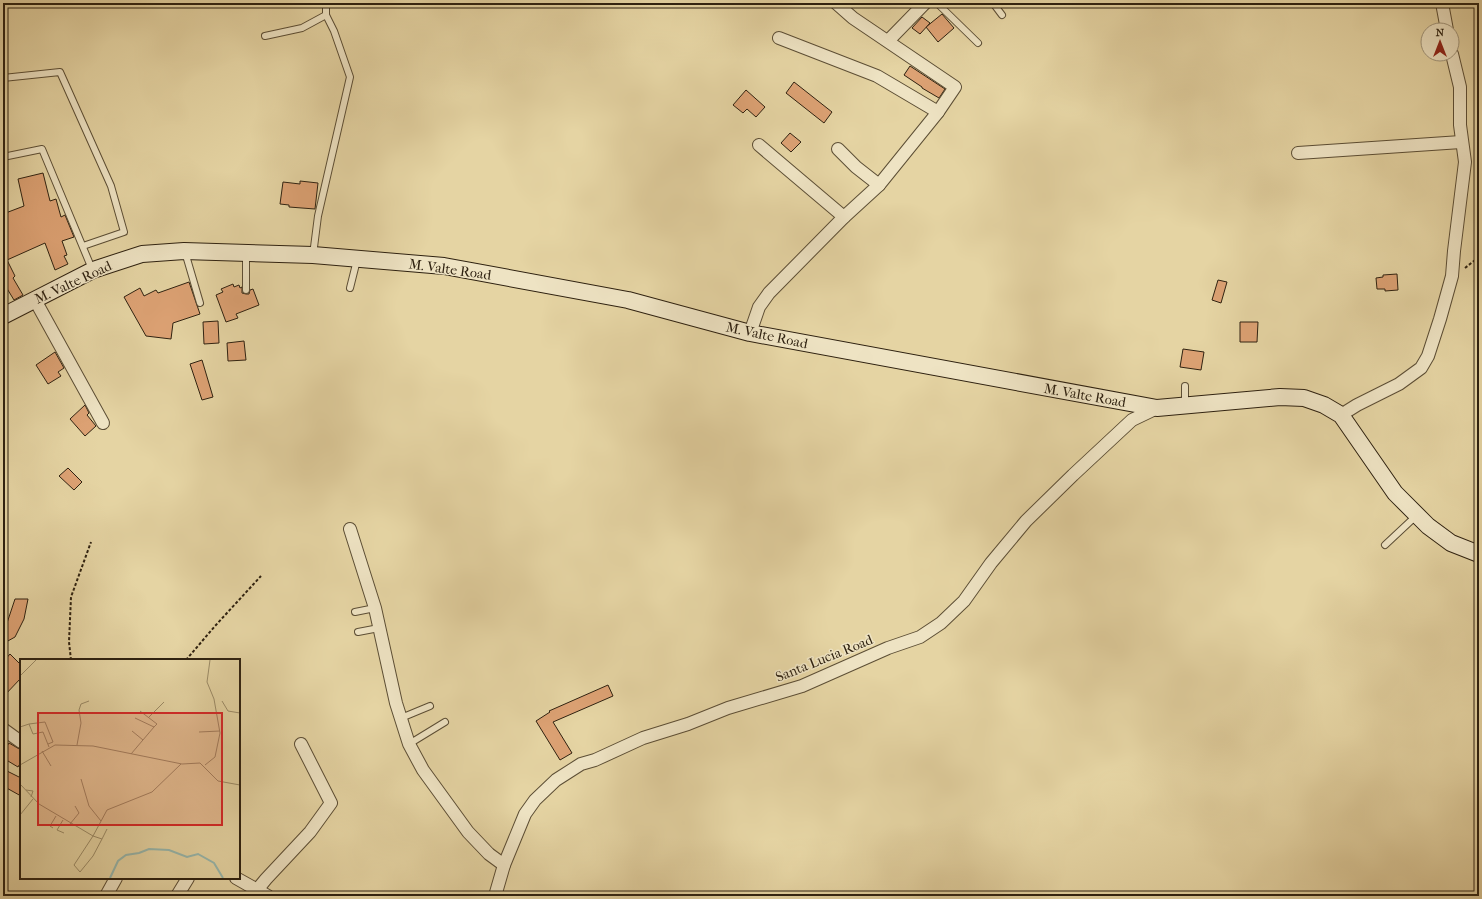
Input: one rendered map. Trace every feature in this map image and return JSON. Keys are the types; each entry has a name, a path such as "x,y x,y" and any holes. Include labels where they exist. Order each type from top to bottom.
{"main road":[{"name":"M. Valte Road","path":"3,316 93,270 142,254 184,251 313,255 444,266 620,298 750,333 1157,408 1280,397 1304,398 1324,405 1341,415 1395,493 1428,526 1450,543 1479,554"}],"street":[{"path":"750,333 759,308 769,293 844,217 879,185 938,112 955,87 853,18 836,3"},
{"path":"888,41 926,3"},
{"path":"1442,3 1446,22"},
{"path":"779,38 877,76 938,112"},
{"path":"1341,415 1356,405 1399,384 1421,368 1432,344 1452,276 1465,162 1461,142 1460,87 1454,62"},
{"path":"1298,153 1461,142"},
{"path":"759,145 844,217"},
{"path":"838,149 856,167 879,185"},
{"path":"35,300 103,423"},
{"name":"Santa Lucia Road","path":"495,896 504,865 525,814 534,800 556,780 581,764 595,760 643,738 688,724 728,708 802,686 888,648 920,637 941,623 964,601 991,563 1026,521 1132,420 1157,408"},
{"path":"350,529 375,608 401,718 409,744 423,770 468,832 489,854 504,865"},
{"path":"3,729 20,740"},
{"path":"238,879 262,893 266,879 310,832 331,803 301,744"},
{"path":"106,896 115,879"},
{"path":"177,896 187,879"}],"lane":[{"path":"313,255 318,216 350,77 334,31 326,15 326,3"},
{"path":"937,3 978,43"},
{"path":"993,3 1002,16"},
{"path":"266,36 302,28 326,15"},
{"path":"3,78 60,72 111,186 124,232 83,246"},
{"path":"3,157 42,149 93,270"},
{"path":"184,251 200,303"},
{"path":"246,252 246,290"},
{"path":"350,288 358,258"},
{"path":"1185,386 1186,406"},
{"path":"1386,546 1417,515"},
{"path":"355,612 375,608"},
{"path":"358,632 379,628"},
{"path":"401,718 430,706"},
{"path":"409,744 445,722"}],"path":[{"path":"1452,276 1479,257"},
{"path":"71,659 69,642 71,597 91,542"},
{"path":"187,659 215,626 262,576"}],"building":[{"path":"942,14 954,28 938,42 926,27"},
{"path":"922,17 930,23 920,34 912,28"},
{"path":"910,66 945,89 939,98 904,75"},
{"path":"794,82 832,112 824,123 786,93"},
{"path":"746,90 765,107 756,117 747,109 743,113 733,105"},
{"path":"790,133 801,142 791,152 781,143"},
{"path":"43,173 50,201 56,199 61,217 65,215 74,237 62,241 67,255 64,256 68,264 55,270 45,243 7,260 15,276 13,278 23,295 14,300 3,282 3,214 24,206 18,179"},
{"path":"300,181 318,183 315,209 289,207 289,205 280,204 283,182 300,184"},
{"path":"1397,274 1398,290 1385,291 1385,289 1377,289 1376,278 1383,277 1383,275"},
{"path":"1218,280 1227,282 1221,303 1212,300"},
{"path":"189,282 200,314 173,323 171,339 146,336 124,297 140,288 144,296 156,290 158,293"},
{"path":"233,284 234,287 239,285 240,288 242,287 242,293 246,294 249,294 250,290 253,289 259,305 236,314 238,318 226,322 216,295 223,292 221,289"},
{"path":"218,321 219,343 204,344 203,322"},
{"path":"1240,322 1258,322 1257,342 1240,342"},
{"path":"244,341 246,360 228,361 227,343"},
{"path":"1183,349 1204,352 1201,370 1180,367"},
{"path":"55,352 64,368 58,372 61,376 48,384 36,365"},
{"path":"202,360 213,397 202,400 190,364"},
{"path":"85,405 89,413 87,415 96,426 85,436 70,419"},
{"path":"68,468 82,482 74,490 59,476"},
{"path":"15,599 28,599 24,619 15,637 6,642 3,627 7,623"},
{"path":"10,654 20,664 20,679 3,697 3,662"},
{"path":"608,685 613,696 553,722 572,753 560,760 536,721 550,712 549,711"},
{"path":"9,743 20,749 20,764 18,767 3,758 3,752"},
{"path":"7,771 20,778 20,795 3,786 3,780"}]}
